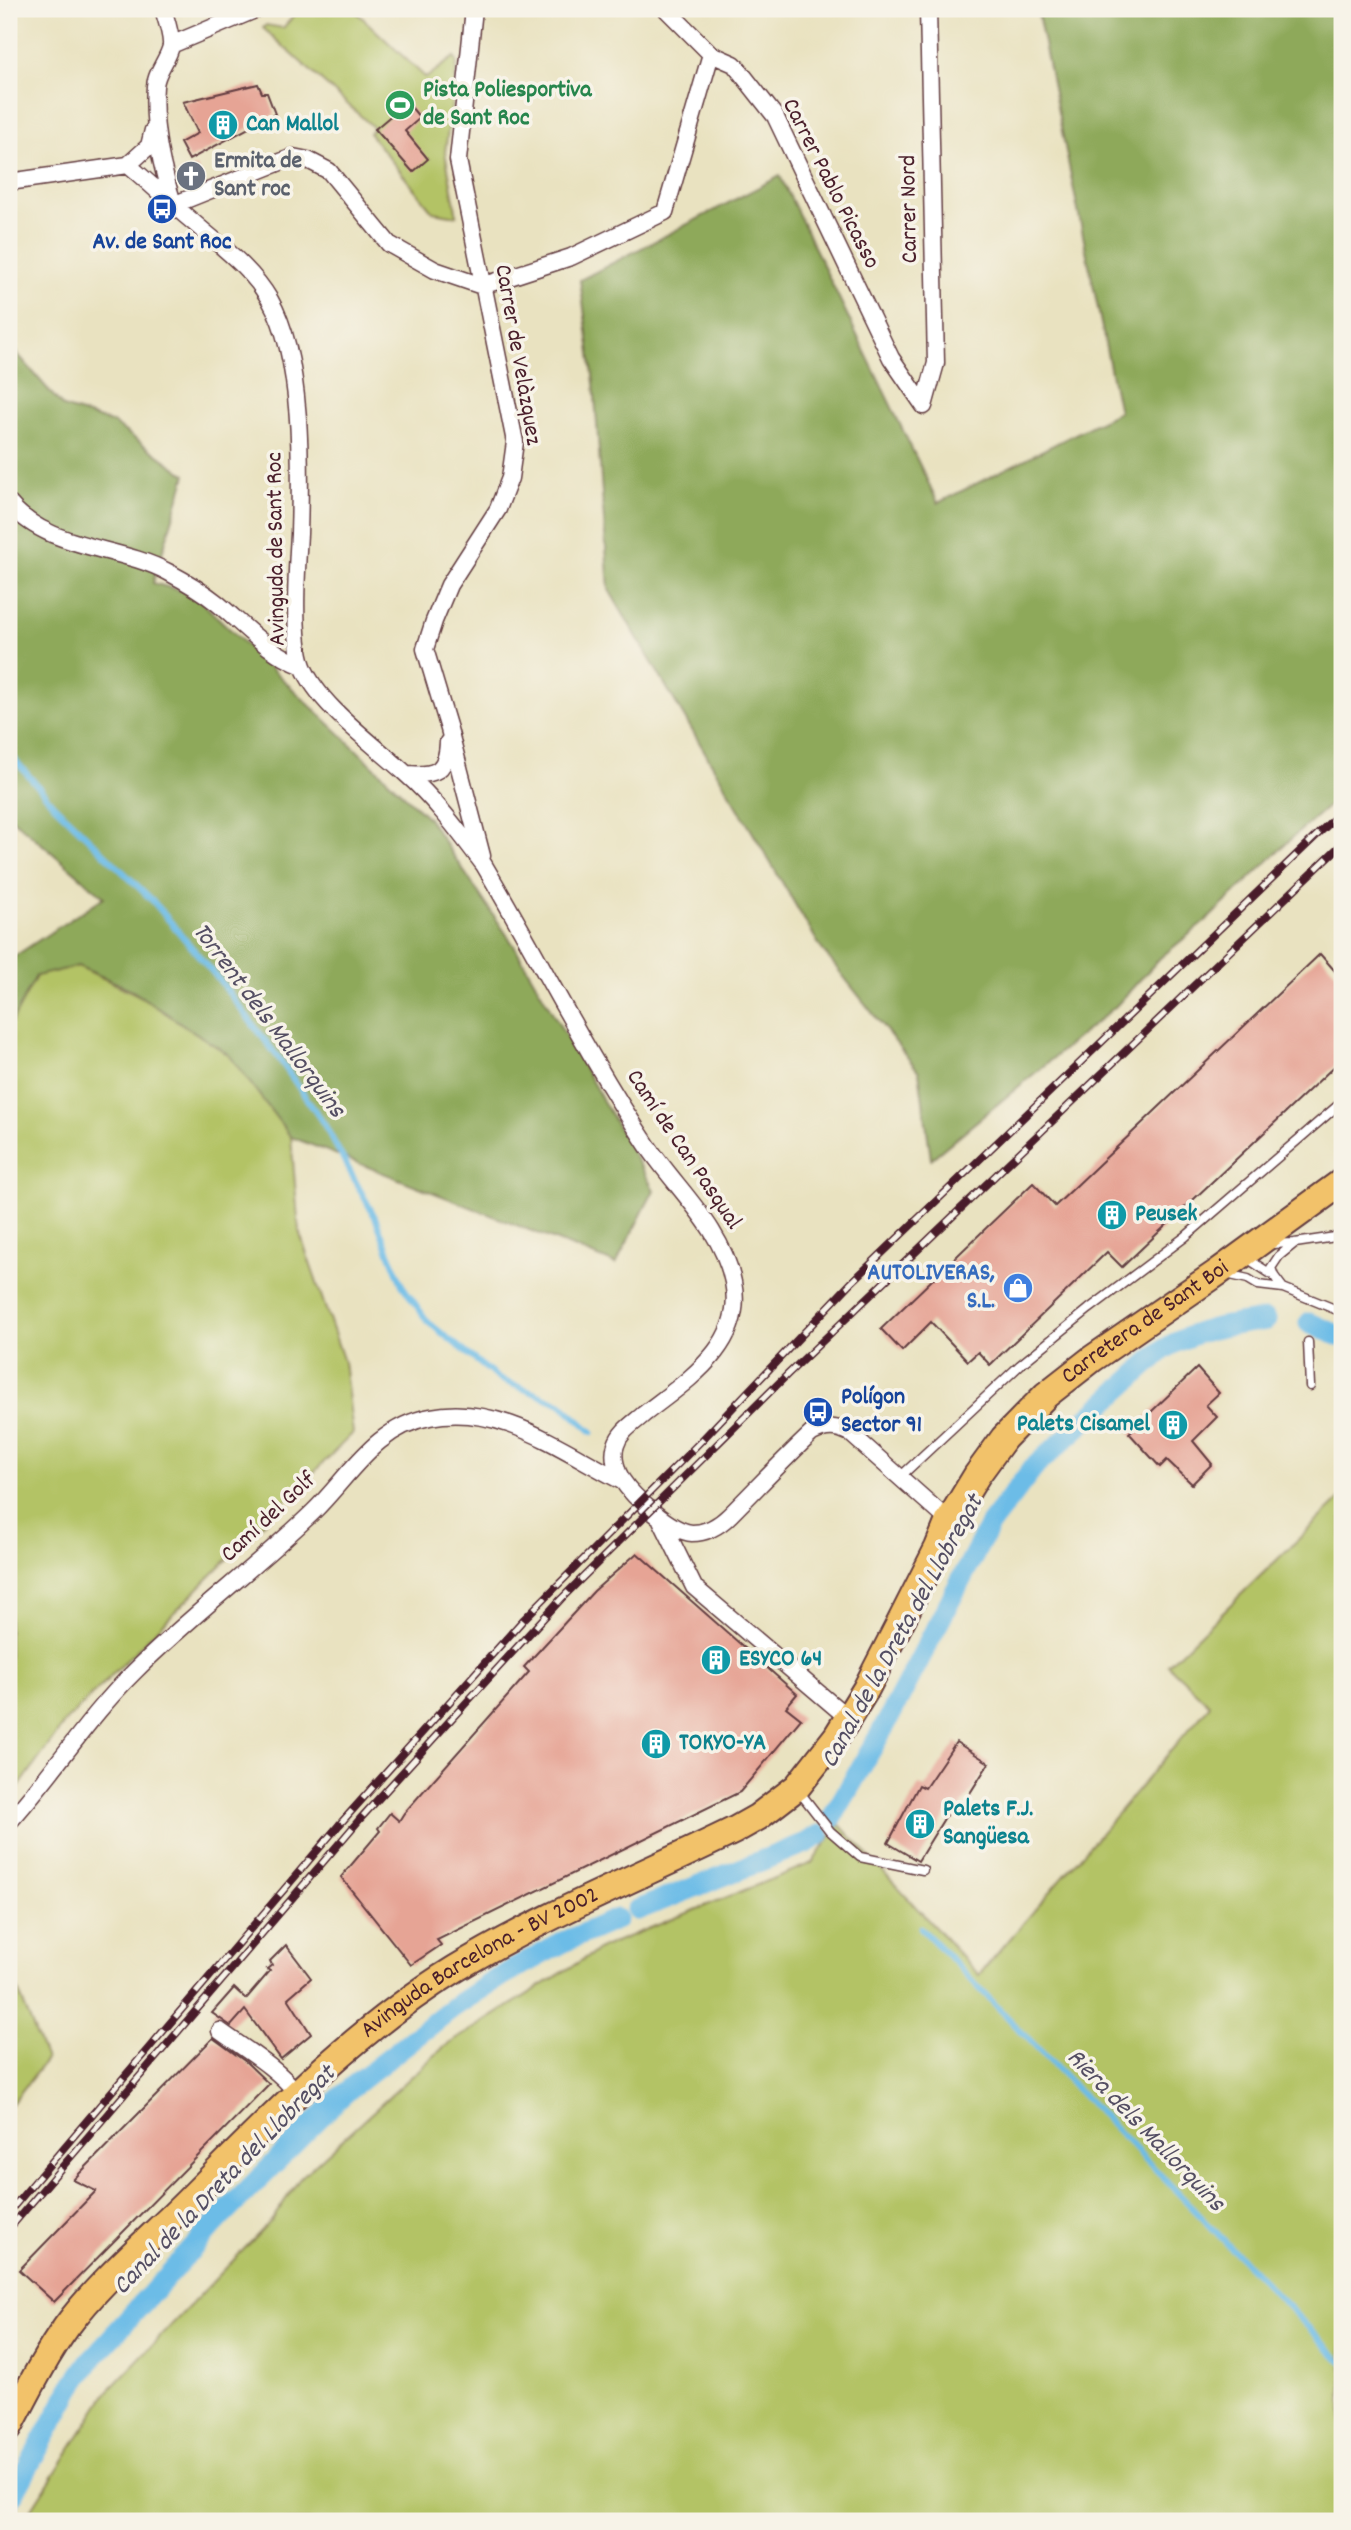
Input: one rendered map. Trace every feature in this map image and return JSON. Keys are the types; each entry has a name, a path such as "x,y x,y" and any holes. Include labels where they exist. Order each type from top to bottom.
{"main road":[{"name":"Carretera de Sant Boi","path":"949,1521 1004,1438 1046,1395 1118,1339 1250,1250 1342,1182"},
{"name":"Avinguda Barcelona - BV 2002","path":"9,2427 44,2361 80,2311 296,2092 367,2031 495,1945 556,1913 735,1830 765,1812 797,1787 820,1760 848,1718 906,1612 949,1521"}],"street":[{"path":"163,9 171,46"},
{"path":"257,9 240,12 171,46 159,68 155,84 159,152 173,205 293,156 329,171 389,244 435,270 482,286 571,257 665,212 711,54"},
{"name":"Carrer de Velàzquez","path":"474,9 458,160 514,442 510,478 498,509 449,585 433,621 425,649 449,729 484,866"},
{"name":"Carrer Pablo Picasso","path":"666,9 711,54 734,64 775,116 891,358 924,406"},
{"name":"Carrer Nord","path":"924,406 936,362 928,9"},
{"path":"9,182 128,165 149,146 156,117"},
{"name":"Avinguda de Sant Roc","path":"128,165 239,261 270,301 283,330 294,375 297,415 297,599 298,636 303,666 322,695 365,739 407,774 453,822 484,866"},
{"path":"9,503 25,519 54,535 143,560 188,582 282,658 303,666"},
{"name":"Carrer de Velàzquez","path":"407,774 432,773 443,766 448,757 449,729"},
{"name":"Camí de Can Pasqual","path":"484,866 648,1146 720,1243 733,1282 734,1312 730,1330 720,1347 692,1376 630,1426 616,1443 615,1462 622,1481"},
{"name":"Camí del Golf","path":"9,1822 134,1672 315,1510 373,1445 390,1432 409,1422 452,1414 496,1420 532,1431 622,1481"},
{"path":"622,1481 670,1526 691,1533 713,1529 812,1433 831,1427 850,1433 949,1521"},
{"path":"660,1518 694,1587 848,1718"},
{"path":"220,2031 287,2080 296,2092"}],"lane":[{"path":"900,1477 1020,1365 1185,1237 1342,1102"},
{"path":"1250,1250 1342,1236"},
{"path":"1273,1276 1271,1268 1279,1256 1296,1243"},
{"path":"1250,1250 1283,1288"},
{"path":"1217,1273 1248,1279 1258,1285 1283,1288 1342,1312"},
{"path":"1308,1342 1310,1387"},
{"path":"797,1787 830,1831 860,1857 923,1870"}],"green space":[{"name":"Pista Poliesportiva de Sant Roc","path":"300,9 353,9 426,78 454,57 457,62 445,152 457,216 433,212 369,133 374,128 263,28 266,25 283,28"},
{"path":"1037,9 1342,9 1342,794 1207,920 1160,958 1116,1006 931,1159 919,1072 821,948 609,590 594,383 580,280 780,176 938,503 1119,412"},
{"path":"9,344 63,407 113,423 186,475 153,583 193,594 428,818 515,947 654,1190 616,1264 291,1137 229,1055 128,988 78,966 36,976 9,1027 9,960 104,897 9,816"},
{"path":"78,966 140,996 229,1055 291,1137 299,1231 344,1362 353,1433 65,1722 9,1801 9,1027 36,976"},
{"path":"1342,1497 1342,2521 24,2521 108,2391 272,2220 300,2178 444,2047 603,1947 812,1863 839,1824 979,1975 1210,1705 1168,1665"},
{"path":"9,1967 46,2060 9,2107"}],"building":[{"name":"Can Mallol","path":"258,84 262,93 267,93 275,114 189,160 180,143 198,133 183,102"},
{"path":"407,102 420,118 405,131 428,159 413,172 375,129"},
{"name":"Ermita de Sant roc","path":"197,167 202,182 185,188 180,173"},
{"path":"1320,954 1342,979 1342,1059 1122,1267 1107,1252 990,1365 978,1352 968,1361 931,1322 902,1351 881,1329 1033,1183 1055,1206"},
{"name":"Palets Cisamel","path":"1197,1368 1219,1393 1206,1405 1217,1417 1193,1441 1212,1464 1192,1484 1167,1460 1160,1467 1129,1433"},
{"path":"637,1553 797,1694 786,1707 801,1719 740,1792 437,1940 441,1945 411,1965 341,1877 380,1831 378,1828 390,1813 399,1821 529,1672 524,1667 594,1591"},
{"path":"956,1742 989,1763 960,1809 953,1804 918,1861 888,1843 919,1785 925,1788"},
{"path":"286,1945 311,1978 288,1998 311,2034 281,2059 245,2010 231,2026 212,2013 234,1988 246,1999 270,1971 267,1969 272,1965 270,1961"},
{"path":"213,2038 246,2062 269,2084 54,2302 19,2270 96,2191 73,2180"}],"waterway":[{"name":"Torrent dels Mallorquins","path":"9,753 54,805 152,900 220,981 280,1060 324,1124 375,1217 402,1285 428,1322 499,1379 561,1404 592,1432"},
{"name":"Canal de la Dreta del Llobregat","path":"832,1818 887,1722 990,1524 1033,1468 1163,1350 1200,1333 1266,1320"},
{"name":"Canal de la Dreta del Llobregat","path":"1309,1323 1342,1337"},
{"name":"Canal de la Dreta del Llobregat","path":"637,1910 806,1843 819,1835"},
{"name":"Canal de la Dreta del Llobregat","path":"9,2502 72,2387 89,2362 222,2216 335,2102 452,2008 498,1978 564,1942 617,1919"},
{"name":"Riera dels Mallorquins","path":"921,1928 1342,2362"}],"railway":[{"path":"9,2212 339,1825 524,1619 702,1440 851,1283 1342,811"},
{"path":"9,2229 360,1819 561,1599 788,1374 1342,844"}],"place":[{"name":"Pista Poliesportiva de Sant Roc","path":"400,105"},
{"name":"Can Mallol","path":"223,125"},
{"name":"Ermita de Sant roc","path":"191,176"},
{"name":"Av. de Sant Roc","path":"162,209"},
{"name":"Peusek","path":"1112,1215"},
{"name":"AUTOLIVERAS, S.L.","path":"1018,1288"},
{"name":"Polígon Sector 91","path":"818,1412"},
{"name":"Palets Cisamel","path":"1173,1425"},
{"name":"ESYCO 64","path":"716,1660"},
{"name":"TOKYO-YA","path":"656,1744"},
{"name":"Palets F.J. Sangüesa","path":"920,1824"}]}
